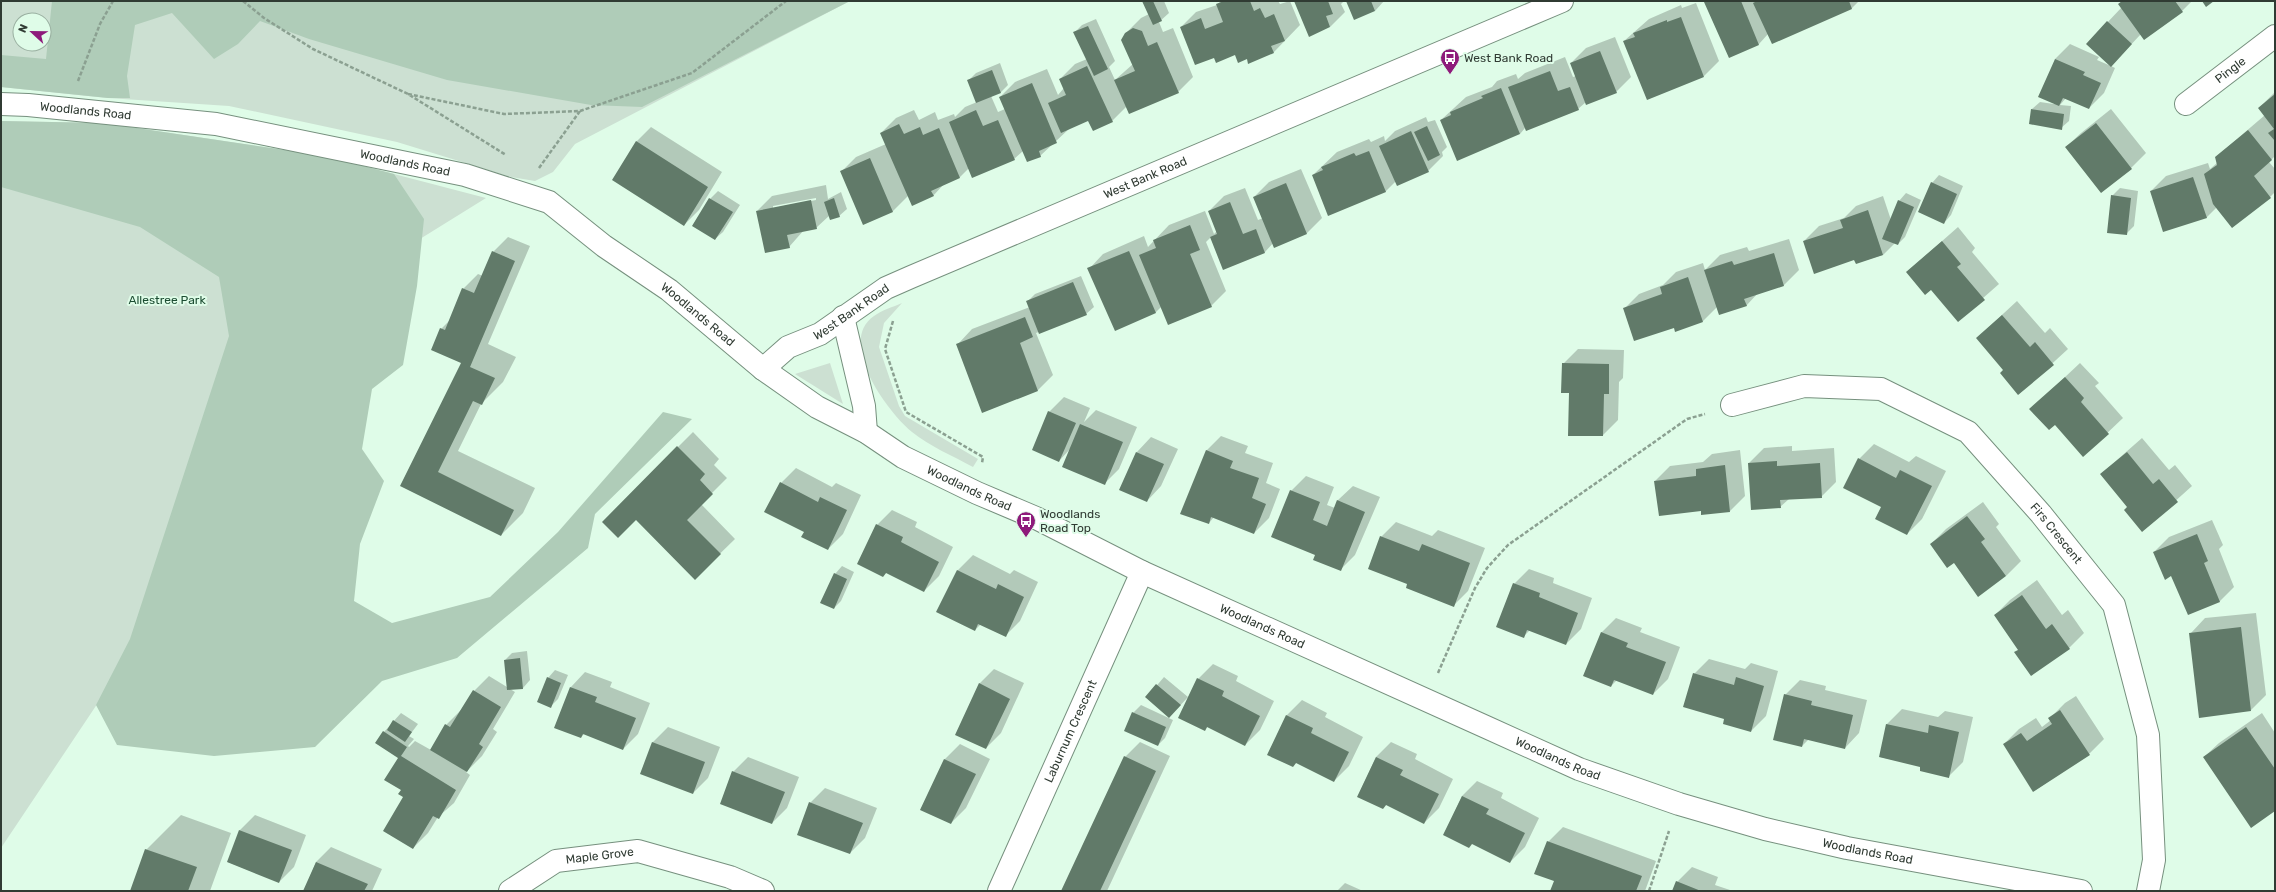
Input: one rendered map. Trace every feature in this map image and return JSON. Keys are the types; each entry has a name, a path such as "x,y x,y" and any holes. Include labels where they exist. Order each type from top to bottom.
{"street":[{"name":"West Bank Road","path":"763,369 788,347 820,334 886,288 1562,1"},
{"name":"Pingle","path":"2186,104 2275,36"},
{"name":"Woodlands Road","path":"1,104 216,124 465,175 549,202 604,246 670,290 763,369 817,407 866,432 903,457 977,493 1036,518 1142,572 1579,768 1679,804 1766,829 1847,848 2081,891"},
{"path":"843,318 864,406 866,432"},
{"name":"Firs Crescent","path":"1732,405 1804,386 1880,389 1968,432 2041,514 2114,605 2148,735 2154,860 2148,891"},
{"name":"Laburnum Crescent","path":"999,891 1142,572"},
{"name":"Maple Grove","path":"510,891 556,861 638,851 730,877 763,891"}],"path":[{"path":"67,109 100,24 113,1"},
{"path":"243,1 264,18 313,49 408,94 509,157"},
{"path":"408,94 504,114 580,112 692,73 786,1"},
{"path":"549,202 536,174 580,112"},
{"path":"895,319 891,324 885,349 902,405 906,412 930,428 983,457 977,493"},
{"path":"1427,700 1475,588 1487,568 1508,545 1687,419 1732,405"},
{"path":"1649,891 1679,804"}],"green space":[{"path":"1,1 850,1 575,144 553,172 535,181 511,177 397,142 229,106 108,98 1,87"},
{"path":"52,1 850,1 642,107 591,105 447,80 309,39 260,21 238,44 214,59 172,13 135,25 127,76 130,98 108,98 1,87 1,55 46,59 47,52 52,52"},
{"name":"Allestree Park","path":"1,121 103,123 325,156 486,198 399,252 1,848"},
{"path":"1,121 103,123 325,156 394,174 424,219 417,286 403,365 372,389 362,449 384,481 360,544 354,601 392,623 490,597 558,532 663,412 692,419 595,514 588,548 457,658 382,681 315,747 214,756 117,745 96,705 130,639 229,336 219,277 140,227 1,187"},
{"path":"902,303 884,323 879,347 899,406 905,416 978,459 973,467 933,446 912,432 891,410 879,394 870,377 863,359 861,342 864,328 877,314"},
{"path":"830,363 843,404 795,374"}],"building":[{"path":"1142,1 1153,1 1162,21 1153,25"},
{"path":"1224,1 1250,1 1254,11 1260,8 1265,18 1274,14 1285,41 1271,46 1274,53 1248,64 1247,59 1238,63 1235,55 1216,63 1214,58 1195,65 1180,27 1201,18 1205,29 1223,22 1216,4"},
{"path":"1294,1 1328,1 1333,14 1326,16 1330,27 1309,37"},
{"path":"1346,1 1371,1 1375,11 1354,20"},
{"path":"1741,1 1759,45 1729,58 1704,2"},
{"path":"1757,1 1849,1 1852,9 1772,44 1753,3"},
{"path":"2122,1 2175,1 2183,12 2144,40 2118,4"},
{"path":"2202,1 2214,1 2206,7"},
{"path":"1681,17 1704,77 1647,100 1623,41 1635,37 1633,33 1667,20 1667,22"},
{"path":"2107,21 2132,44 2111,67 2086,44"},
{"path":"1088,26 1108,69 1094,76 1073,32"},
{"path":"1133,28 1142,31 1148,46 1157,42 1179,93 1129,114 1114,80 1135,71 1121,40 1125,33"},
{"path":"1600,51 1617,93 1586,105 1570,63"},
{"path":"2055,59 2085,72 2083,75 2101,83 2089,109 2063,98 2059,106 2038,97"},
{"path":"1087,66 1113,122 1093,131 1088,121 1061,133 1048,103 1066,95 1059,79"},
{"path":"992,70 1001,93 976,103 967,80"},
{"path":"1550,71 1558,91 1570,87 1579,110 1526,131 1508,87"},
{"path":"1032,83 1057,143 1039,151 1041,157 1027,162 999,97"},
{"path":"1501,88 1520,134 1457,161 1440,120 1451,115 1450,112 1483,98 1481,96"},
{"path":"2275,94 2275,141 2268,133 2274,129 2258,108"},
{"path":"2031,109 2064,114 2062,130 2029,124"},
{"path":"976,110 983,126 998,120 1015,160 972,178 949,122"},
{"path":"2096,123 2132,169 2101,193 2065,147"},
{"path":"899,124 904,134 920,127 923,135 939,128 960,178 931,191 934,196 912,206 880,133"},
{"path":"1427,126 1440,155 1428,161 1414,132"},
{"path":"2248,130 2272,160 2254,176 2271,198 2232,228 2213,204 2204,174 2217,165 2215,157"},
{"path":"1411,131 1429,172 1397,186 1379,146"},
{"path":"636,141 708,187 684,226 612,180"},
{"path":"1369,151 1386,192 1328,216 1312,175 1323,170 1321,167 1354,153 1356,156"},
{"path":"870,158 893,212 863,225 840,171"},
{"path":"2193,177 2207,218 2163,232 2150,191"},
{"path":"1931,182 1957,194 1944,224 1918,212"},
{"path":"1286,183 1307,234 1274,248 1253,197"},
{"path":"2111,195 2131,198 2127,235 2107,233"},
{"path":"709,198 733,212 715,240 692,226"},
{"path":"834,198 840,217 830,220 824,202"},
{"path":"811,200 817,229 787,235 790,248 765,253 756,211"},
{"path":"1898,200 1914,207 1898,245 1882,239"},
{"path":"1230,202 1243,234 1256,229 1265,253 1223,270 1210,237 1217,234 1208,211"},
{"path":"1868,210 1883,255 1856,264 1854,260 1814,274 1803,241 1843,228 1840,220"},
{"path":"1190,225 1200,250 1190,254 1212,307 1168,325 1139,255 1156,248 1153,240"},
{"path":"1942,241 1961,264 1957,267 1985,300 1958,322 1931,290 1925,295 1906,272"},
{"path":"492,251 515,261 470,367 495,378 482,405 473,401 438,472 514,510 501,536 400,486 461,363 431,350 440,328 445,330 462,288 474,293"},
{"path":"1129,251 1156,313 1115,331 1087,268"},
{"path":"1774,253 1784,286 1744,299 1747,306 1719,315 1704,270 1732,261 1734,265"},
{"path":"1688,277 1703,322 1675,332 1674,328 1634,341 1623,308 1662,294 1660,287"},
{"path":"1073,282 1087,315 1039,334 1026,301"},
{"path":"2002,315 2030,347 2035,342 2054,365 2018,395 2000,373 2003,370 1976,338"},
{"path":"1025,317 1033,337 1020,343 1038,391 982,413 956,344"},
{"path":"1562,363 1609,364 1609,394 1604,394 1603,436 1568,436 1569,393 1561,393"},
{"path":"2065,377 2084,398 2081,402 2109,434 2083,457 2055,425 2049,430 2029,409"},
{"path":"1048,411 1076,423 1059,462 1032,450"},
{"path":"1080,424 1123,442 1105,485 1062,467"},
{"path":"677,446 705,474 700,480 713,494 687,520 721,554 695,580 636,520 618,538 602,522"},
{"path":"1206,450 1233,461 1230,468 1259,478 1252,498 1266,504 1254,534 1211,517 1209,524 1180,514"},
{"path":"1136,452 1164,464 1147,502 1119,490"},
{"path":"2127,452 2153,484 2159,479 2178,502 2142,532 2124,510 2127,507 2100,474"},
{"path":"1858,458 1896,478 1900,470 1932,486 1907,535 1875,519 1881,507 1843,488"},
{"path":"1777,461 1777,466 1820,463 1822,498 1780,500 1781,508 1751,510 1748,463"},
{"path":"1725,465 1730,512 1701,515 1701,511 1659,516 1654,481 1696,476 1696,469"},
{"path":"780,482 818,502 820,497 847,510 828,550 801,537 804,532 764,512"},
{"path":"1290,490 1320,502 1313,520 1327,526 1337,500 1365,512 1341,571 1313,560 1315,555 1271,537"},
{"path":"1967,516 1985,539 1981,542 2006,576 1978,597 1954,563 1947,568 1930,544"},
{"path":"876,524 903,537 901,542 939,562 924,592 886,573 883,577 857,564"},
{"path":"2197,534 2208,561 2204,563 2220,602 2188,615 2171,576 2165,580 2153,552"},
{"path":"1380,536 1419,551 1422,544 1470,563 1454,607 1406,588 1407,584 1368,569"},
{"path":"957,570 996,589 998,584 1024,597 1006,637 978,624 975,631 936,612"},
{"path":"834,573 847,579 834,609 820,603"},
{"path":"1513,583 1540,593 1539,597 1578,613 1566,645 1527,630 1524,638 1496,627"},
{"path":"2022,595 2046,629 2052,624 2070,649 2031,676 2014,652 2018,650 1994,615"},
{"path":"2241,627 2251,711 2199,718 2189,633"},
{"path":"1601,632 1628,643 1626,647 1666,662 1653,695 1614,680 1611,687 1583,676"},
{"path":"520,658 523,689 507,690 504,660"},
{"path":"1693,673 1734,685 1736,677 1764,686 1751,732 1723,724 1724,719 1683,707"},
{"path":"547,677 561,683 551,708 537,702"},
{"path":"1197,678 1224,691 1222,696 1260,716 1245,746 1207,727 1205,731 1178,718"},
{"path":"979,683 1010,699 986,749 955,735"},
{"path":"1156,684 1181,705 1169,718 1145,697"},
{"path":"570,687 597,697 595,702 636,718 623,750 583,734 581,738 554,728"},
{"path":"473,690 501,707 479,744 483,747 467,772 430,750 445,724 450,727"},
{"path":"1784,694 1812,701 1811,705 1853,715 1845,749 1804,739 1802,747 1773,740"},
{"path":"2060,710 2090,755 2033,792 2003,744 2021,733 2027,741 2052,724 2048,718"},
{"path":"1132,712 1166,727 1158,746 1124,731"},
{"path":"1286,715 1313,728 1311,733 1349,752 1334,782 1296,763 1293,767 1267,755"},
{"path":"393,720 412,732 405,742 387,730"},
{"path":"1886,724 1928,733 1929,725 1959,732 1949,778 1920,771 1920,767 1879,757"},
{"path":"2246,727 2275,769 2275,811 2251,828 2203,757"},
{"path":"383,731 407,747 401,756 456,790 439,819 433,816 413,849 383,831 403,797 398,794 401,790 384,780 398,758 375,743"},
{"path":"652,742 705,762 693,794 640,774"},
{"path":"1124,756 1156,771 1100,891 1061,891"},
{"path":"1376,757 1403,770 1400,775 1439,794 1424,824 1386,805 1383,809 1357,797"},
{"path":"944,759 976,774 951,824 920,810"},
{"path":"732,771 785,792 772,824 720,804"},
{"path":"1462,796 1489,809 1486,814 1525,833 1510,863 1472,844 1469,848 1443,835"},
{"path":"809,802 863,823 850,854 797,835"},
{"path":"239,830 292,850 279,883 227,862"},
{"path":"1547,841 1642,876 1636,891 1550,891 1554,881 1534,874"},
{"path":"145,849 197,867 188,891 130,891"},
{"path":"316,862 368,884 364,891 303,891"},
{"path":"1676,881 1701,891 1672,891"}],"place":[{"name":"West Bank Road","path":"1450,75"},
{"name":"Woodlands Road Top","path":"1026,538"}]}
